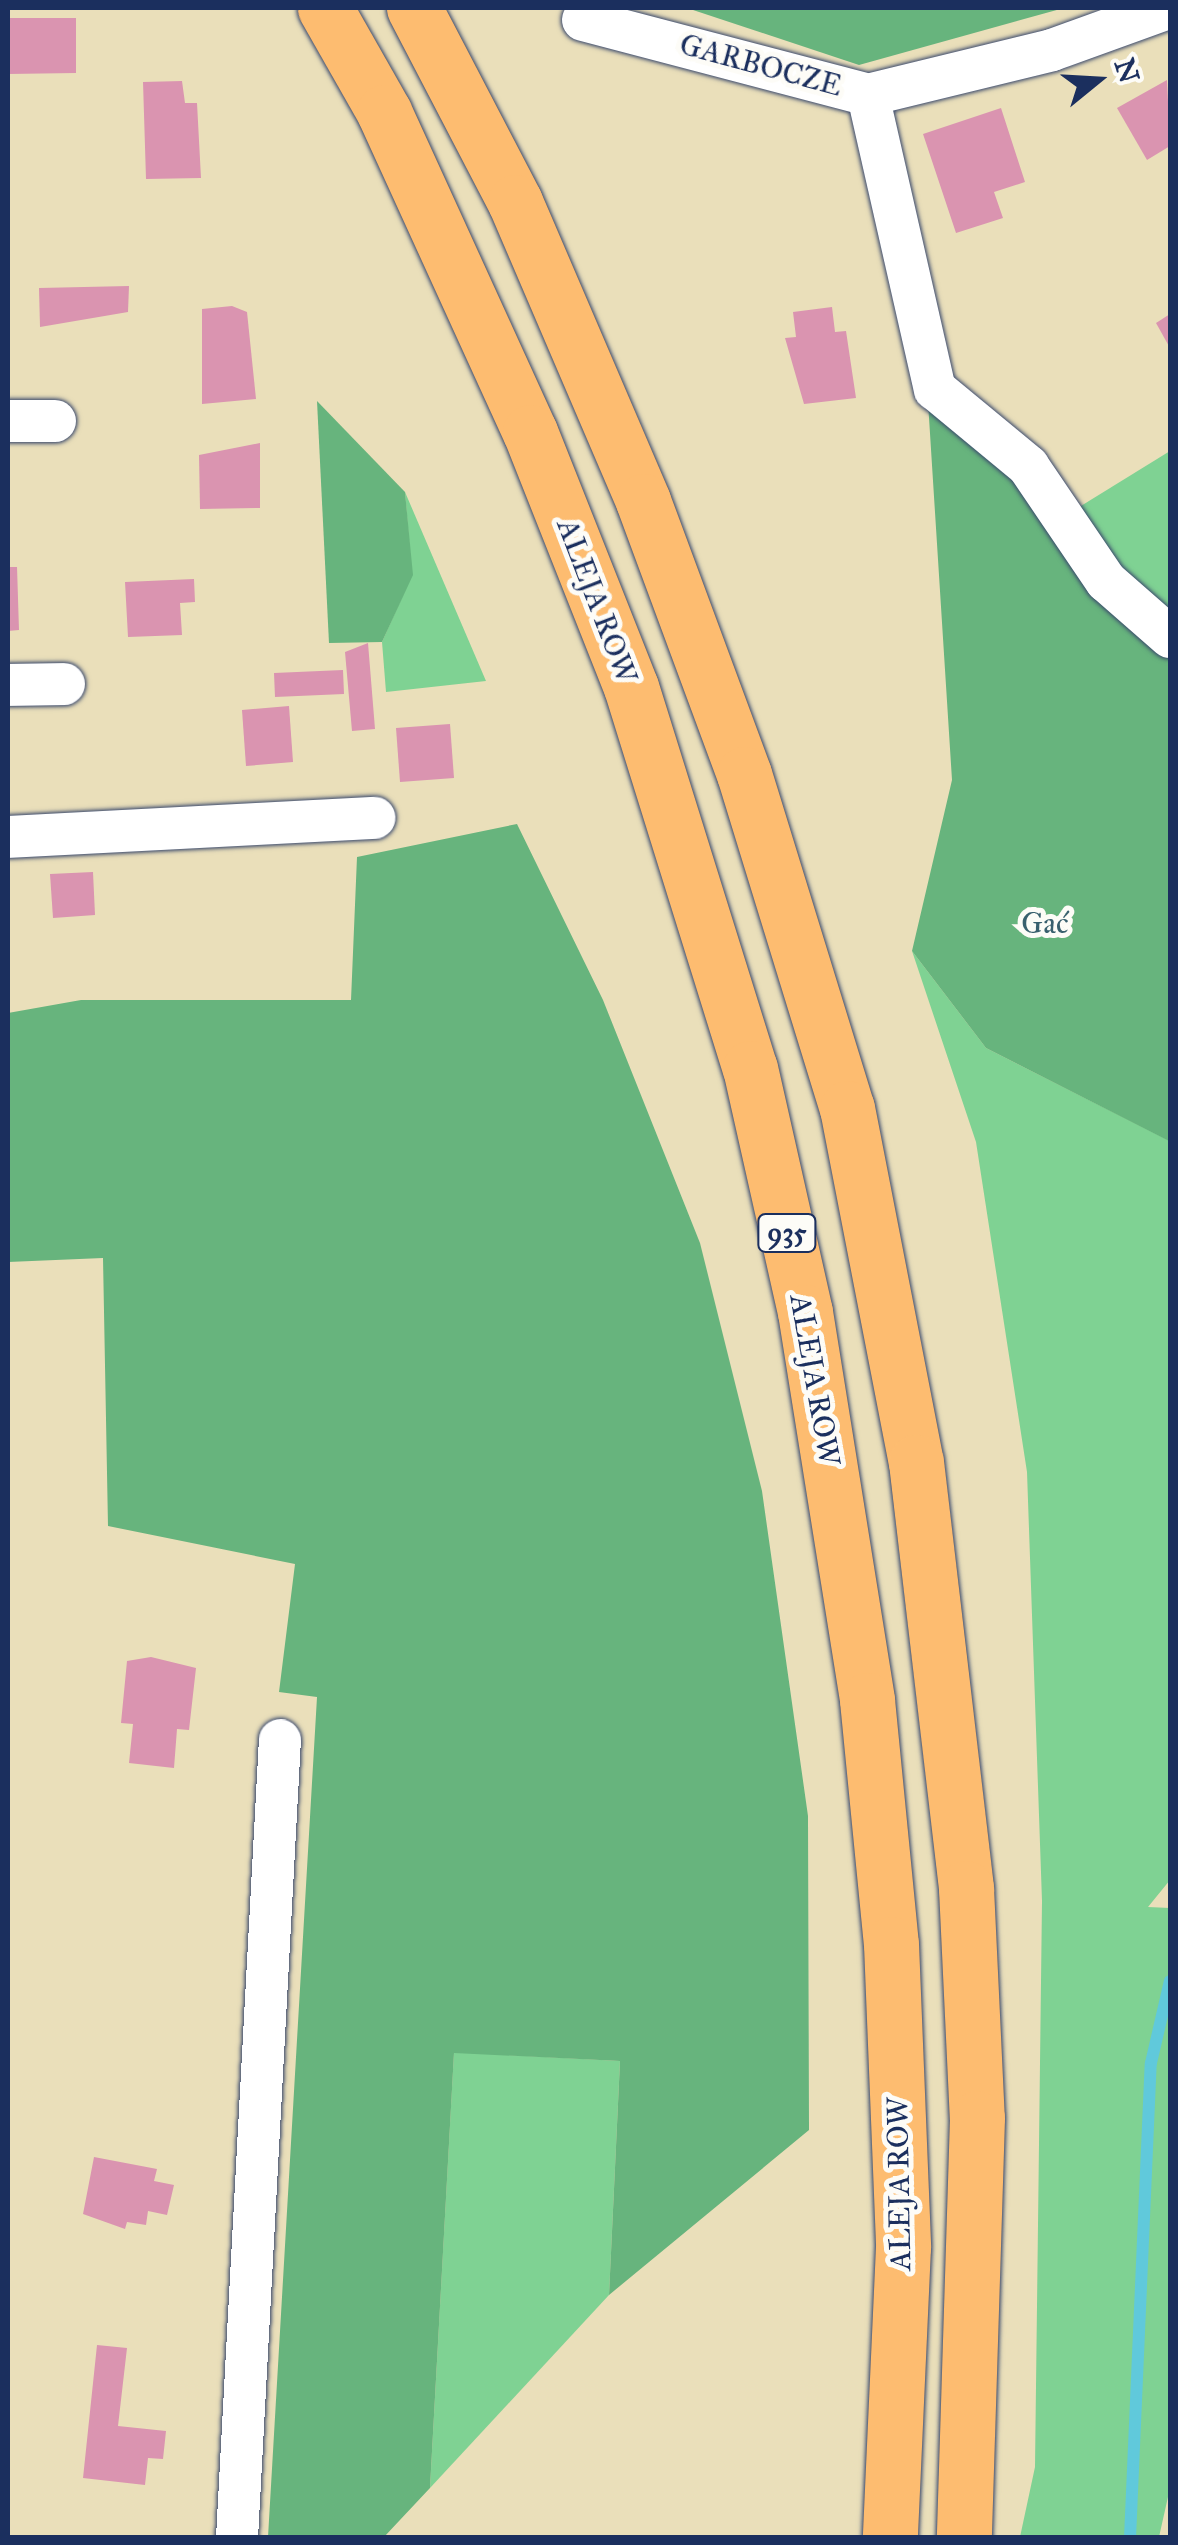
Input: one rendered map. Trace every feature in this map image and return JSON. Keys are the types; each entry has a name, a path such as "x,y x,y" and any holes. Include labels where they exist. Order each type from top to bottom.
{"main road":[{"name":"ALEJA ROW","path":"326,8 384,112 530,432 632,688 750,1068 805,1312 868,1700 890,1944 903,2247 890,2538"},
{"path":"414,8 515,202 643,501 744,774 847,1108 916,1462 966,1888 976,2137 964,2538"}],"street":[{"name":"GARBOCZE","path":"582,20 868,94 1052,50 1168,8"},
{"path":"868,94 935,390 1028,466 1106,581 1170,637"},
{"path":"8,420 55,421"},
{"path":"8,685 64,684"},
{"path":"8,836 375,818"},
{"path":"236,2538 280,1740"}],"green space":[{"path":"687,8 1064,8 859,65"},
{"path":"317,401 405,492 413,575 382,642 329,643"},
{"name":"Gać","path":"928,402 986,445 1170,649 1170,1162 1169,1141 986,1048 912,951 952,780"},
{"path":"1170,451 1170,623 1126,583 1076,509"},
{"path":"405,492 486,681 386,692 382,642 412,575"},
{"path":"517,824 603,1000 700,1243 762,1491 808,1816 809,2130 609,2295 620,2061 454,2053 430,2488 384,2537 268,2537 317,1697 279,1692 295,1564 108,1526 103,1258 8,1262 8,1013 81,1000 351,1000 357,857"},
{"path":"912,951 986,1048 1170,1141 1170,1880 1148,1907 1170,1908 1170,2488 1159,2537 1020,2537 1035,2467 1042,1901 1027,1472 976,1142"},
{"path":"454,2052 620,2061 609,2295 430,2488"}],"building":[{"path":"8,18 76,18 76,73 8,74"},
{"path":"1167,80 1170,146 1147,160 1117,108"},
{"path":"182,81 185,103 197,103 201,178 146,179 143,82"},
{"path":"1001,108 1025,182 994,192 1003,218 956,233 923,134"},
{"path":"129,286 128,312 40,327 39,288"},
{"path":"232,306 247,312 256,399 202,404 202,309"},
{"path":"832,307 835,332 846,331 856,398 804,404 785,338 796,337 793,312"},
{"path":"1170,314 1170,348 1156,323"},
{"path":"260,443 260,508 200,509 199,455"},
{"path":"8,567 17,567 19,630 8,631"},
{"path":"194,579 195,602 180,603 182,635 128,637 125,582"},
{"path":"368,643 375,729 352,731 345,652"},
{"path":"343,670 344,694 275,697 274,673"},
{"path":"289,706 293,762 246,766 242,710"},
{"path":"450,724 454,778 400,782 396,728"},
{"path":"93,872 95,915 53,918 50,874"},
{"path":"151,1657 196,1668 189,1730 177,1729 174,1768 129,1763 133,1724 121,1723 127,1661"},
{"path":"94,2157 157,2169 154,2181 174,2185 167,2215 148,2211 146,2225 127,2222 125,2229 83,2214"},
{"path":"97,2345 127,2348 118,2426 166,2431 163,2459 148,2458 145,2485 83,2478"}],"waterway":[{"path":"1130,2538 1151,2063 1170,1981"}]}
